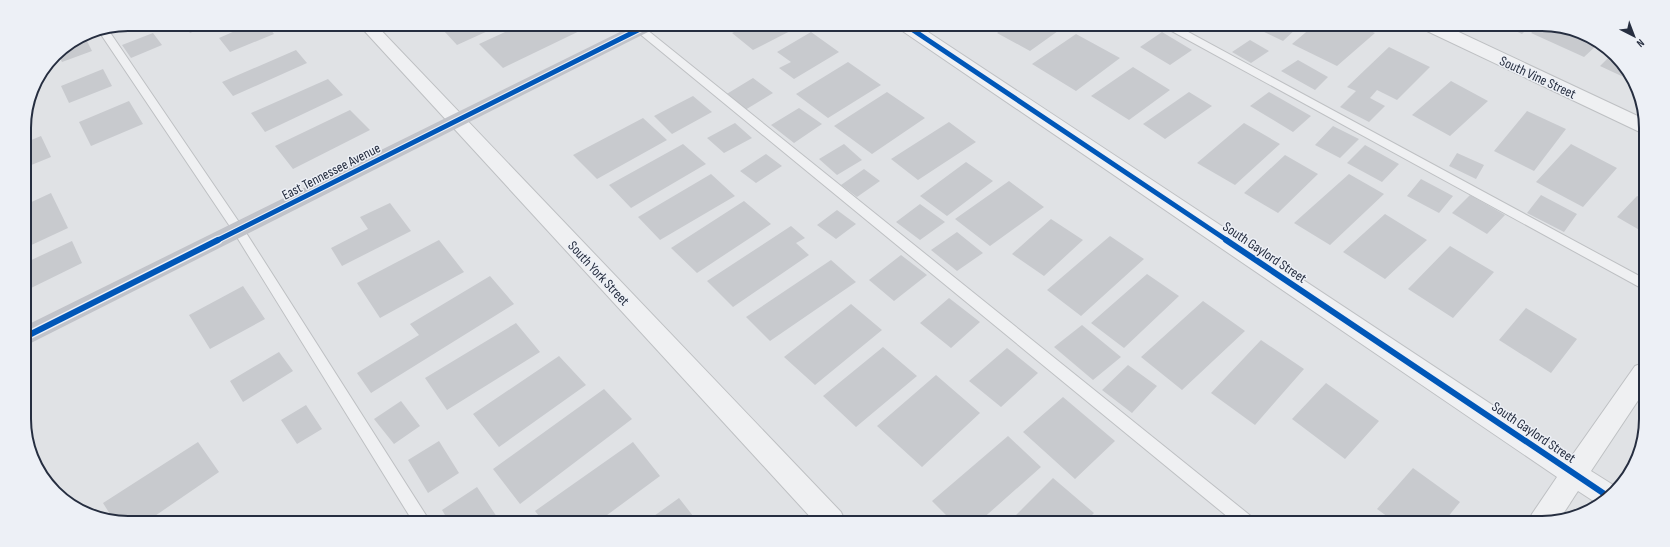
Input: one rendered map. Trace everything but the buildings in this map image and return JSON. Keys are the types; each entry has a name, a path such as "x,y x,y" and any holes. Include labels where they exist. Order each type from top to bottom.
{"street":[{"name":"South York Street","path":"373,31 827,516"},
{"name":"East Tennessee Avenue","path":"31,334 239,231 632,31"},
{"name":"South Gaylord Street","path":"914,31 1604,493"},
{"name":"South Vine Street","path":"1441,31 1639,125"},
{"path":"1546,516 1639,379"}],"lane":[{"path":"645,31 1239,516"},
{"path":"1179,31 1639,282"},
{"path":"105,34 239,231 419,516"}],"cycle path":[{"path":"31,334 636,31"},
{"path":"914,31 1604,494"}]}
